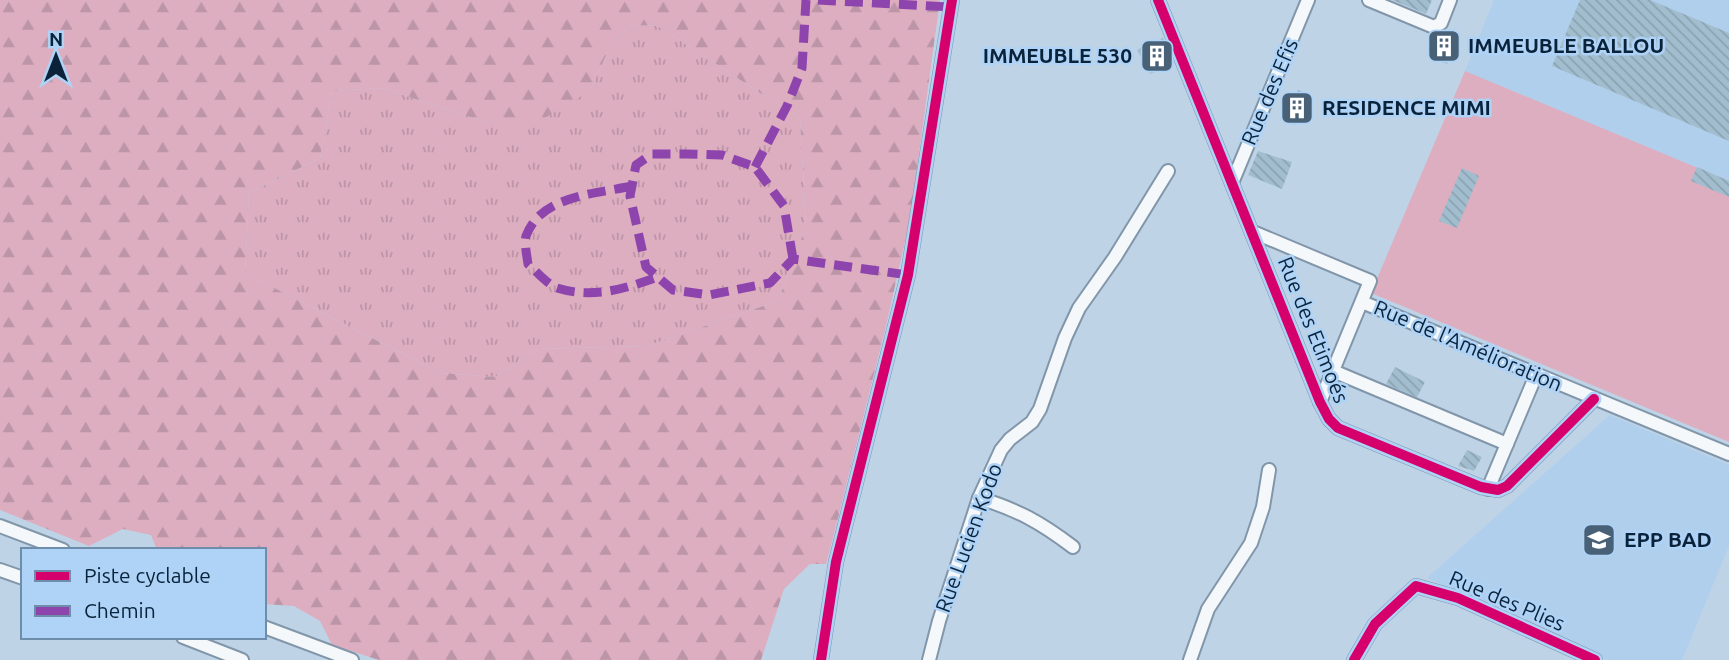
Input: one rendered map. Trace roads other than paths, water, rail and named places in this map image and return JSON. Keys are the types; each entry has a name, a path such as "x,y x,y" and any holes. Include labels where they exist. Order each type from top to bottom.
{"street":[{"path":"821,660 836,562 908,275 952,0"},
{"name":"Rue des Etimoés","path":"1158,0 1329,419 1338,428 1488,489"},
{"name":"Rue des Efis","path":"1232,183 1308,0"},
{"path":"1369,0 1434,27 1441,23 1450,0"},
{"name":"Rue Lucien Kodo","path":"929,660 979,498 1001,450 1010,439 1020,434 1032,422 1040,409 1065,338 1079,308 1115,257 1168,171"},
{"path":"1252,232 1370,281 1320,402"},
{"name":"Rue de l'Amélioration","path":"1362,302 1729,454"},
{"path":"1333,371 1507,443"},
{"path":"1536,375 1488,489 1498,490 1507,486 1594,399"},
{"path":"1190,660 1208,609 1251,543 1263,507 1269,470"},
{"path":"979,498 1011,508 1040,522 1073,547"},
{"path":"0,526 58,548"},
{"path":"0,570 21,577"},
{"name":"Rue des Plies","path":"1354,660 1375,624 1416,586 1458,598 1595,660"},
{"path":"266,628 352,660"},
{"path":"188,639 242,660"}],"place":[{"name":"IMMEUBLE BALLOU","path":"1444,46"},
{"name":"IMMEUBLE 530","path":"1157,56"},
{"name":"RESIDENCE MIMI","path":"1297,108"},
{"name":"EPP BAD","path":"1599,540"}]}
